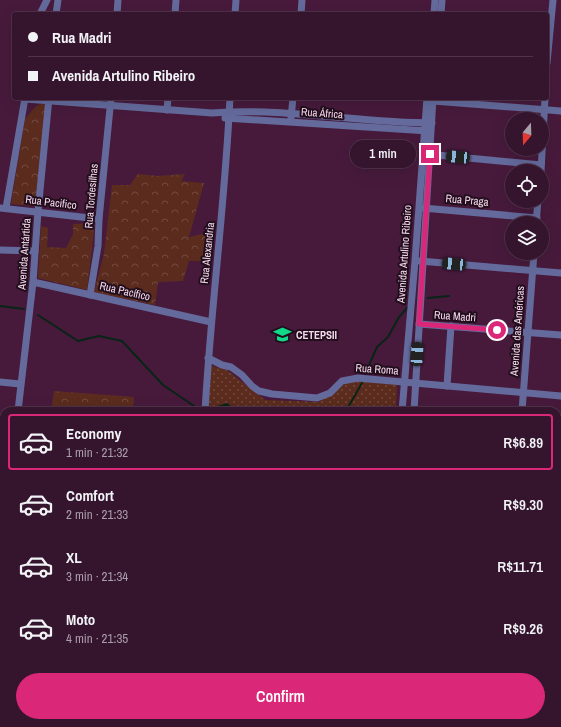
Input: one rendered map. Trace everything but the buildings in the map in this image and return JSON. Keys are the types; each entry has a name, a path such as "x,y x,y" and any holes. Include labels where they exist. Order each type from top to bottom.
{"street":[{"path":"41,12 47,0"},
{"path":"117,12 118,0"},
{"path":"175,12 176,0"},
{"path":"235,12 236,0"},
{"path":"300,12 302,0"},
{"path":"434,12 435,0"},
{"path":"441,12 442,0"},
{"path":"549,38 553,0"},
{"path":"56,12 57,1"},
{"path":"3,208 25,100"},
{"name":"Avenida Antártida","path":"18,407 34,282 38,211 49,100"},
{"name":"Rua África","path":"70,100 111,102 167,110 212,113 291,122 428,131"},
{"path":"167,110 168,100"},
{"name":"Rua Alexandria","path":"205,407 211,322 222,216 230,100"},
{"path":"291,122 293,100"},
{"name":"Avenida Artulino Ribeiro","path":"402,407 419,207 431,100"},
{"path":"441,100 561,111"},
{"path":"541,164 545,100"},
{"name":"Rua Tordesilhas","path":"90,295 98,246 99,219 111,102"},
{"name":"Rua África","path":"229,115 292,113 428,123"},
{"path":"426,154 508,164"},
{"name":"Avenida Artulino Ribeiro","path":"414,407 427,208 426,154"},
{"name":"Rua Praga","path":"419,207 505,217"},
{"name":"Rua Pacifico","path":"3,208 99,219"},
{"path":"0,250 35,251"},
{"name":"Avenida das Américas","path":"522,407 534,260"},
{"path":"415,261 561,273"},
{"name":"Rua Pacífico","path":"34,282 211,322"},
{"name":"Rua Madri","path":"419,324 561,335"},
{"path":"447,386 450,326"},
{"name":"Rua Roma","path":"208,358 222,365 232,367 259,391 272,394 318,398 330,393 342,381 358,378 561,396"},
{"path":"0,382 20,384"}],"green space":[{"path":"46,102 35,206 11,204 25,119 36,106"},
{"path":"138,174 158,176 185,174 181,181 204,183 189,237 207,233 203,261 189,261 183,281 158,282 155,305 94,292 104,254 112,185 130,185"},
{"path":"95,223 87,290 38,278 41,226 48,228 47,247 66,248 73,234 73,224"},
{"path":"211,366 227,370 265,400 319,402 355,377 397,384 396,407 208,407"},
{"path":"54,391 134,397 133,407 52,407"}],"shaded area":[{"path":"227,403 232,407 214,407"}],"waterway":[{"path":"428,298 449,296"},
{"path":"0,306 24,309"},
{"path":"365,374 377,347 388,337 399,317 408,307"},
{"path":"38,315 78,341 99,336 122,341 163,385 196,407"},
{"path":"348,407 362,383"}],"place":[{"name":"CETEPSII","path":"283,335"}],"route":[{"path":"430,154 419,324 497,330"}]}
